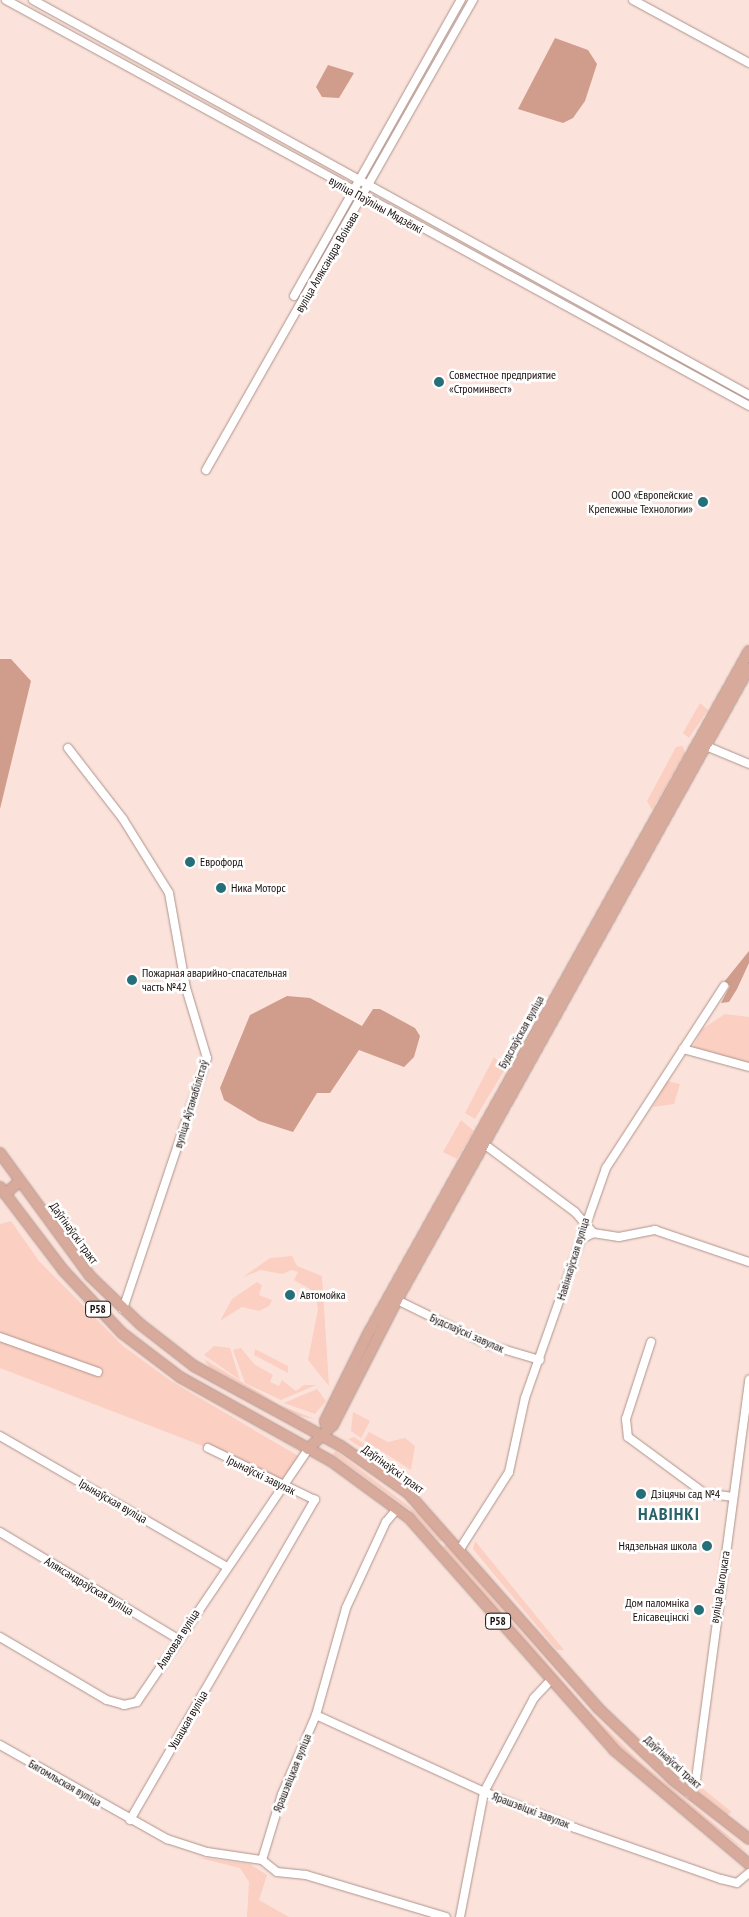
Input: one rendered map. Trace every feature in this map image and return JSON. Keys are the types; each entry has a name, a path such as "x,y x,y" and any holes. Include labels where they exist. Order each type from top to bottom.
{"main road":[{"name":"Будслаўская вуліца","path":"325,1433 326,1421 368,1334 749,651"},
{"name":"Будслаўская вуліца","path":"325,1433 397,1300 749,668"},
{"name":"Даўгінаўскі тракт","path":"0,1153 84,1268 123,1309 194,1366 325,1433 408,1493 460,1548 598,1708 689,1794 749,1839"},
{"path":"2,1193 20,1181"},
{"name":"Р58","path":"2,1193 63,1270 122,1333 216,1398 308,1449 397,1509 438,1548 549,1682 614,1750 749,1864"},
{"path":"216,1398 224,1382"},
{"path":"308,1449 325,1433"}],"street":[{"name":"вуліца Паўліны Мядзёлкі","path":"6,0 363,199 749,406"},
{"name":"вуліца Паўліны Мядзёлкі","path":"33,0 749,395"},
{"name":"вуліца Аляксандра Воінава","path":"294,296 461,0"},
{"name":"вуліца Аляксандра Воінава","path":"206,470 370,187 474,0"},
{"path":"633,0 749,63"},
{"path":"706,746 749,764"},
{"name":"вуліца Аўтамабілістаў","path":"68,748 123,819 169,893 186,988 207,1058 123,1309"},
{"name":"Навінкаўская вуліца","path":"460,1548 509,1472 519,1419 580,1240 590,1204 606,1168 724,986"},
{"path":"683,1049 749,1067"},
{"path":"484,1144 575,1212 593,1233"},
{"path":"575,1212 590,1204"},
{"path":"580,1240 593,1233 619,1237 655,1230 749,1262"},
{"name":"Будслаўскі завулак","path":"397,1300 489,1345 540,1360"},
{"path":"0,1337 98,1372"},
{"path":"651,1342 626,1419 628,1437 704,1493 733,1497"},
{"name":"вуліца Выгоцкага","path":"689,1794 696,1779 749,1380"},
{"name":"Ірынаўская вуліца","path":"0,1436 225,1566"},
{"name":"Ірынаўскі завулак","path":"208,1448 280,1485 315,1500"},
{"name":"Альховая вуліца","path":"0,1637 107,1700 130,1706 178,1639 280,1485 308,1449"},
{"name":"Ушацкая вуліца","path":"130,1820 315,1500"},
{"name":"Ярашэвіцкая вуліца","path":"262,1860 282,1794 316,1715 346,1608 386,1522 397,1509"},
{"name":"Аляксандраўская вуліца","path":"0,1532 178,1639"},
{"path":"460,1917 484,1792 534,1698 549,1682"},
{"name":"Ярашэвіцкі завулак","path":"316,1715 484,1792 721,1879 737,1883 749,1874"},
{"name":"Бягомльская вуліца","path":"0,1744 130,1820"},
{"path":"130,1820 189,1847 262,1860 277,1872 306,1875 446,1917"}],"shaded area":[{"path":"555,38 588,50 597,64 585,101 573,118 563,123 518,109"},
{"path":"328,65 354,73 339,98 322,97 316,87"},
{"path":"0,659 11,659 31,681 0,809"},
{"path":"700,703 708,710 689,738 683,733"},
{"path":"683,746 685,753 652,810 647,801 676,747"},
{"path":"749,951 749,963 737,989 729,1002 721,1003 730,986 724,982"},
{"path":"287,996 310,998 362,1026 373,1009 380,1009 415,1028 420,1036 414,1057 404,1067 359,1050 330,1093 317,1093 293,1132 259,1121 224,1100 220,1088 250,1015"},
{"path":"725,1014 749,1017 749,1064 693,1047 702,1029"},
{"path":"494,1057 505,1069 475,1119 465,1113"},
{"path":"667,1081 680,1084 674,1104 653,1107"},
{"path":"461,1120 474,1131 457,1159 443,1152"},
{"path":"11,1221 39,1261 123,1346 171,1381 300,1457 280,1485 208,1448 0,1368 0,1224"},
{"path":"292,1256 297,1266 322,1276 329,1386 308,1360 318,1309 315,1292 294,1280 298,1272 292,1270 282,1274 261,1270 243,1277 270,1258"},
{"path":"257,1282 262,1285 259,1295 272,1300 269,1306 259,1311 242,1307 220,1321 232,1299"},
{"path":"214,1346 230,1348 240,1380 204,1355"},
{"path":"241,1348 254,1364 273,1375 270,1382 279,1386 282,1380 296,1391 304,1385 316,1385 281,1400 245,1383 233,1350"},
{"path":"255,1349 288,1366 288,1373 254,1355"},
{"path":"204,1359 280,1405 315,1419 295,1415 209,1367"},
{"path":"317,1389 326,1401 315,1414 284,1403"},
{"path":"353,1412 370,1421 361,1438 351,1431"},
{"path":"369,1432 388,1442 405,1438 415,1446 411,1470 364,1440"},
{"path":"354,1437 406,1473 404,1476 348,1439"},
{"path":"336,1451 419,1514 443,1539 440,1542 409,1509 333,1454"},
{"path":"475,1541 564,1650 557,1650 473,1549"},
{"path":"446,1544 586,1708 636,1758 749,1853 682,1803 615,1743 552,1677 443,1547"},
{"path":"698,1785 732,1812 727,1815 698,1792"},
{"path":"196,1857 250,1864 267,1875 259,1900 289,1917 247,1917 249,1882 240,1868"}],"place":[{"name":"Совместное предприятие «Строминвест»","path":"439,382"},
{"name":"ООО «Европейские Крепежные Технологии»","path":"703,502"},
{"name":"Еврофорд","path":"190,862"},
{"name":"Ника Моторс","path":"221,888"},
{"name":"Пожарная аварийно-спасательная часть №42","path":"132,980"},
{"name":"Автомойка","path":"290,1295"},
{"name":"Дзіцячы сад №4","path":"641,1494"},
{"name":"Нядзельная школа","path":"707,1546"},
{"name":"Дом паломніка Елісавецінскі","path":"699,1610"}],"district":[{"name":"НАВІНКІ","path":"669,1514"}]}
